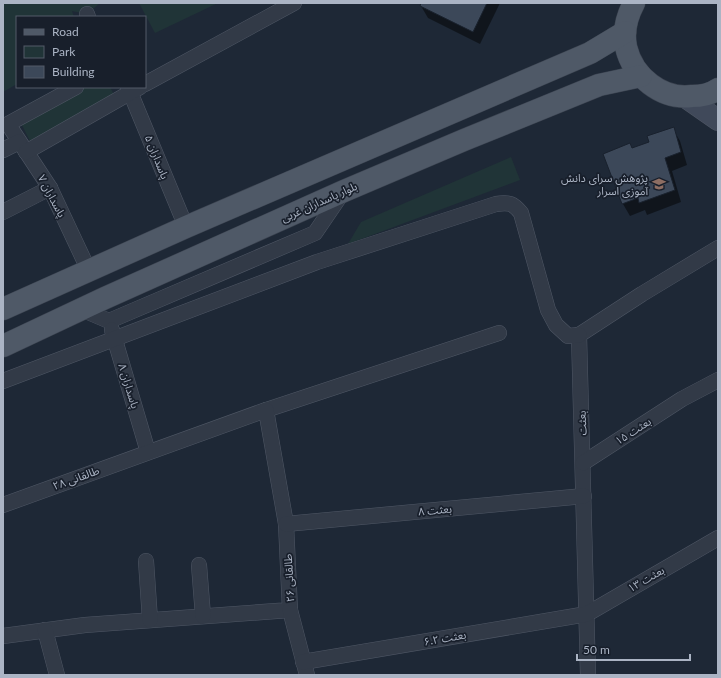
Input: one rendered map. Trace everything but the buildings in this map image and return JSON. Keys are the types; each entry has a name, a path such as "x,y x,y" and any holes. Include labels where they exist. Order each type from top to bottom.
{"main road":[{"path":"634,3 629,13 625,32 626,47 631,62 649,84 660,91 685,97 701,96 718,89"},
{"path":"3,309 186,227 590,53 625,32"},
{"name":"بلوار پاسداران غربی","path":"3,346 81,309 344,191 599,84 642,76"},
{"path":"685,97 718,120"}],"street":[{"path":"146,83 294,3"},
{"name":"پاسداران ۷","path":"74,88 8,124 50,188 89,271"},
{"path":"3,150 22,147 133,89"},
{"name":"پاسداران ۵","path":"133,89 186,227"},
{"path":"3,212 50,188"},
{"path":"81,309 109,321 315,233 344,191"},
{"path":"3,381 317,262 505,202 514,205 521,213 548,310 556,326 568,336 579,335 642,294 718,248"},
{"name":"پاسداران ۸","path":"109,321 148,452"},
{"path":"148,452 266,410 499,333"},
{"name":"بعثت","path":"579,335 588,675"},
{"name":"بعثت ۱۵","path":"583,463 682,399 718,380"},
{"name":"طالقانی ۲۶","path":"3,636 85,625 290,610 286,524 266,410"},
{"name":"طالقانی ۲۸","path":"3,505 148,452"},
{"name":"بعثت ۸","path":"286,524 584,496"},
{"name":"بعثت ۱۳","path":"587,614 712,541"},
{"path":"146,560 150,620"},
{"path":"199,565 203,616"},
{"path":"290,610 305,669"},
{"name":"بعثت ۶.۲","path":"305,669 587,614"},
{"path":"45,630 56,675"}],"green space":[{"path":"3,3 100,3 87,14 72,11 74,16 16,16 16,85 3,92"},
{"path":"139,3 218,3 155,33"},
{"path":"81,88 110,88 116,99 31,143 20,121"},
{"path":"511,157 520,180 348,244 361,222"}],"place":[{"name":"پژوهش سرای دانش آموزی اسرار","path":"659,184"}]}
